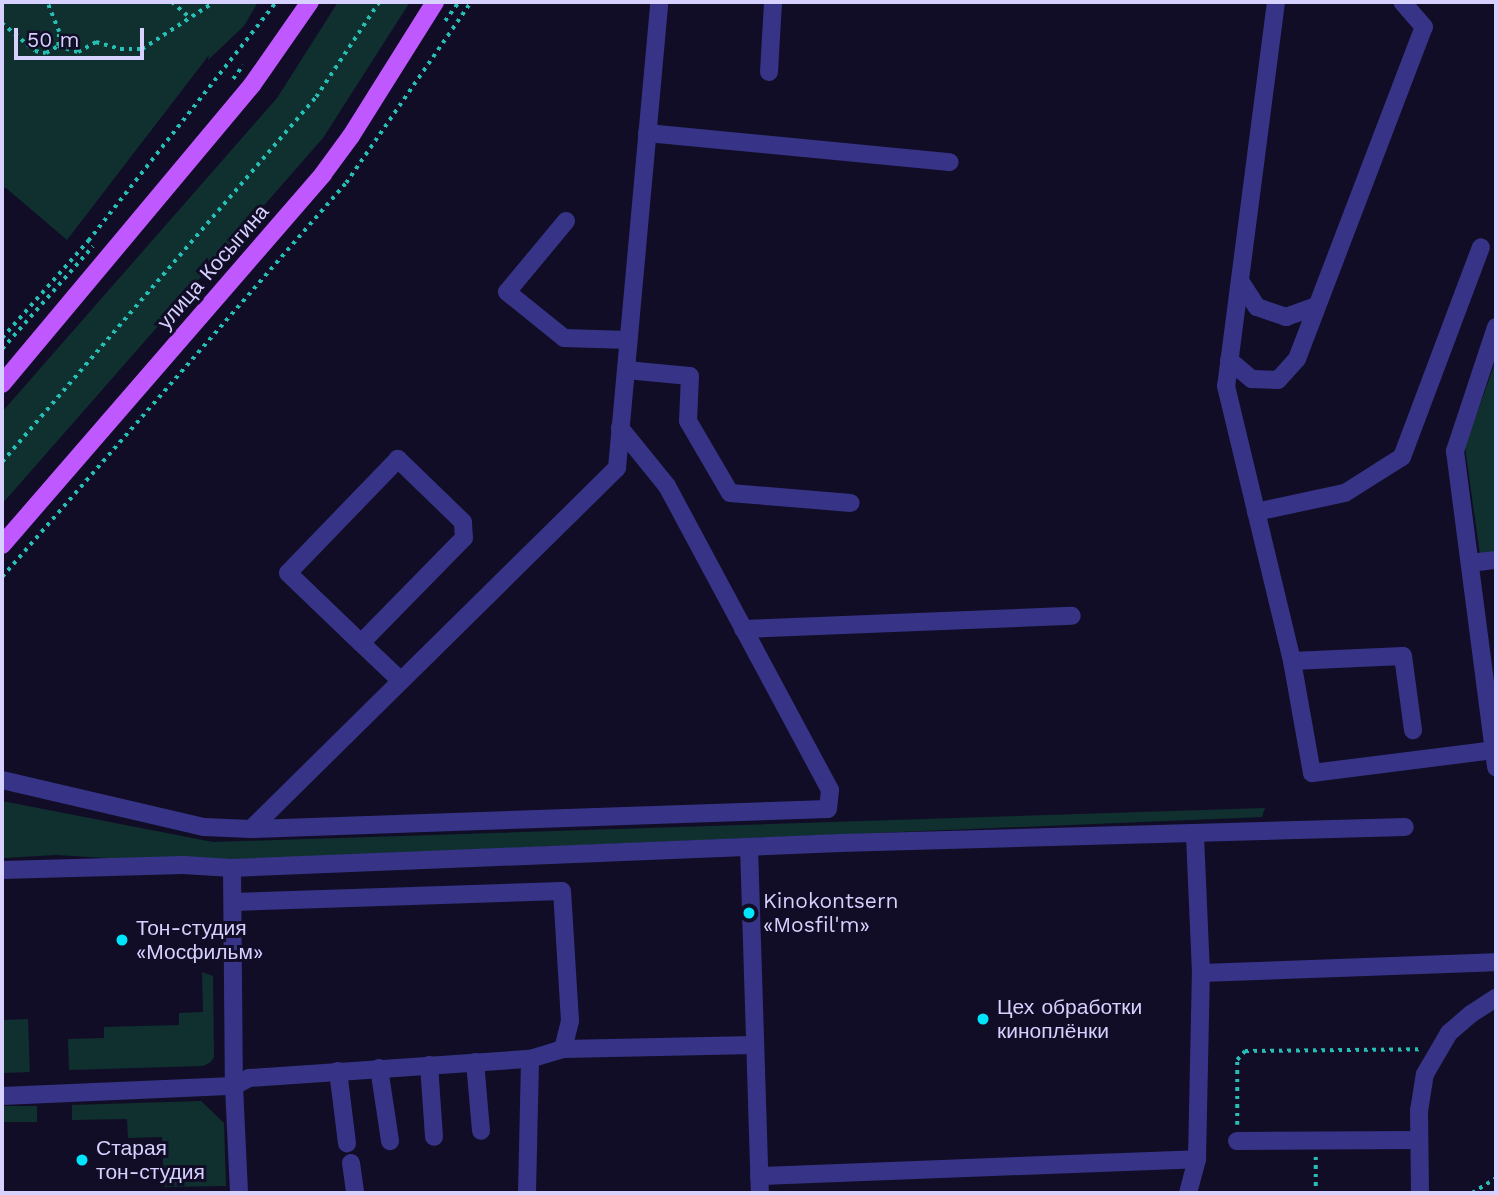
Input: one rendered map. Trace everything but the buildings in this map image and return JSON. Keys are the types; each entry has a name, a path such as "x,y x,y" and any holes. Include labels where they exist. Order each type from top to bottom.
{"main road":[{"path":"2,384 252,85 310,2"},
{"name":"улица Косыгина","path":"2,545 323,174 435,2"}],"street":[{"path":"251,829 617,468 659,2"},
{"path":"769,72 773,2"},
{"path":"1276,2 1226,386 1292,661 1312,773 1495,758 1455,451 1496,327"},
{"path":"1229,360 1252,379 1278,380 1297,359 1424,27 1402,2"},
{"path":"647,133 950,162"},
{"path":"566,220 507,292 564,338 628,340"},
{"path":"1256,513 1345,494 1402,457 1481,247"},
{"path":"1240,281 1256,307 1286,317 1317,306"},
{"path":"626,370 690,376 688,421 730,492 851,503"},
{"path":"2,780 204,827 251,829 828,810 830,790 667,486 620,428"},
{"path":"361,643 464,538 463,522 398,459 288,573 361,643 401,681"},
{"path":"1470,563 1496,560"},
{"path":"743,629 1072,616"},
{"path":"1292,661 1403,656 1413,730"},
{"path":"2,870 183,865 232,868 749,847 1405,827"},
{"path":"1188,1193 1196,1159 1201,974 1195,833"},
{"path":"749,847 759,1185 1196,1159"},
{"path":"232,868 234,1086 239,1193"},
{"path":"233,902 562,891 570,1021 563,1049"},
{"path":"1201,974 1495,962"},
{"path":"1420,1193 1421,1087 1437,1049 1459,1023 1496,999"},
{"path":"2,1096 234,1086 249,1078 530,1059 563,1049 755,1045"},
{"path":"527,1193 530,1059"},
{"path":"475,1062 481,1131"},
{"path":"429,1065 434,1137"},
{"path":"379,1068 390,1141"},
{"path":"338,1071 347,1143"},
{"path":"1237,1141 1419,1140"},
{"path":"351,1163 355,1193"}],"path":[{"path":"47,2 59,32 58,46"},
{"path":"172,2 188,16"},
{"path":"2,23 35,51 46,53 58,46 78,52 96,42 120,50 142,49 166,36 188,16 214,2"},
{"path":"2,338 88,241 276,2"},
{"path":"2,462 316,97 379,2"},
{"path":"228,85 251,54"},
{"path":"2,349 97,240"},
{"path":"1237,1141 1237,1060 1245,1051 1437,1049"},
{"path":"1315,1141 1316,1193"},
{"path":"1472,1193 1496,1178"}],"green space":[{"path":"2,2 258,2 244,26 208,60 209,55 67,240 6,188 2,188"},
{"path":"338,2 410,2 323,138 2,504 2,412 277,98"},
{"path":"1496,360 1496,560 1481,562 1465,447"},
{"path":"2,801 213,842 1265,808 1262,817 173,862 56,855 4,858"},
{"path":"202,972 213,976 214,1057 211,1062 203,1066 69,1070 68,1039 104,1038 104,1027 179,1025 179,1013 203,1012"},
{"path":"28,1019 30,1072 4,1073 2,1020"},
{"path":"201,1101 224,1123 226,1186 164,1187 162,1137 128,1138 127,1119 72,1120 72,1105"},
{"path":"2,1106 37,1106 37,1122 2,1122"}],"place":[{"name":"Kinokontsern «Mosfil'm»","path":"749,913"},
{"name":"Тон-студия «Мосфильм»","path":"122,940"},
{"name":"Цех обработки киноплёнки","path":"983,1019"},
{"name":"Старая тон-студия","path":"82,1160"}]}
